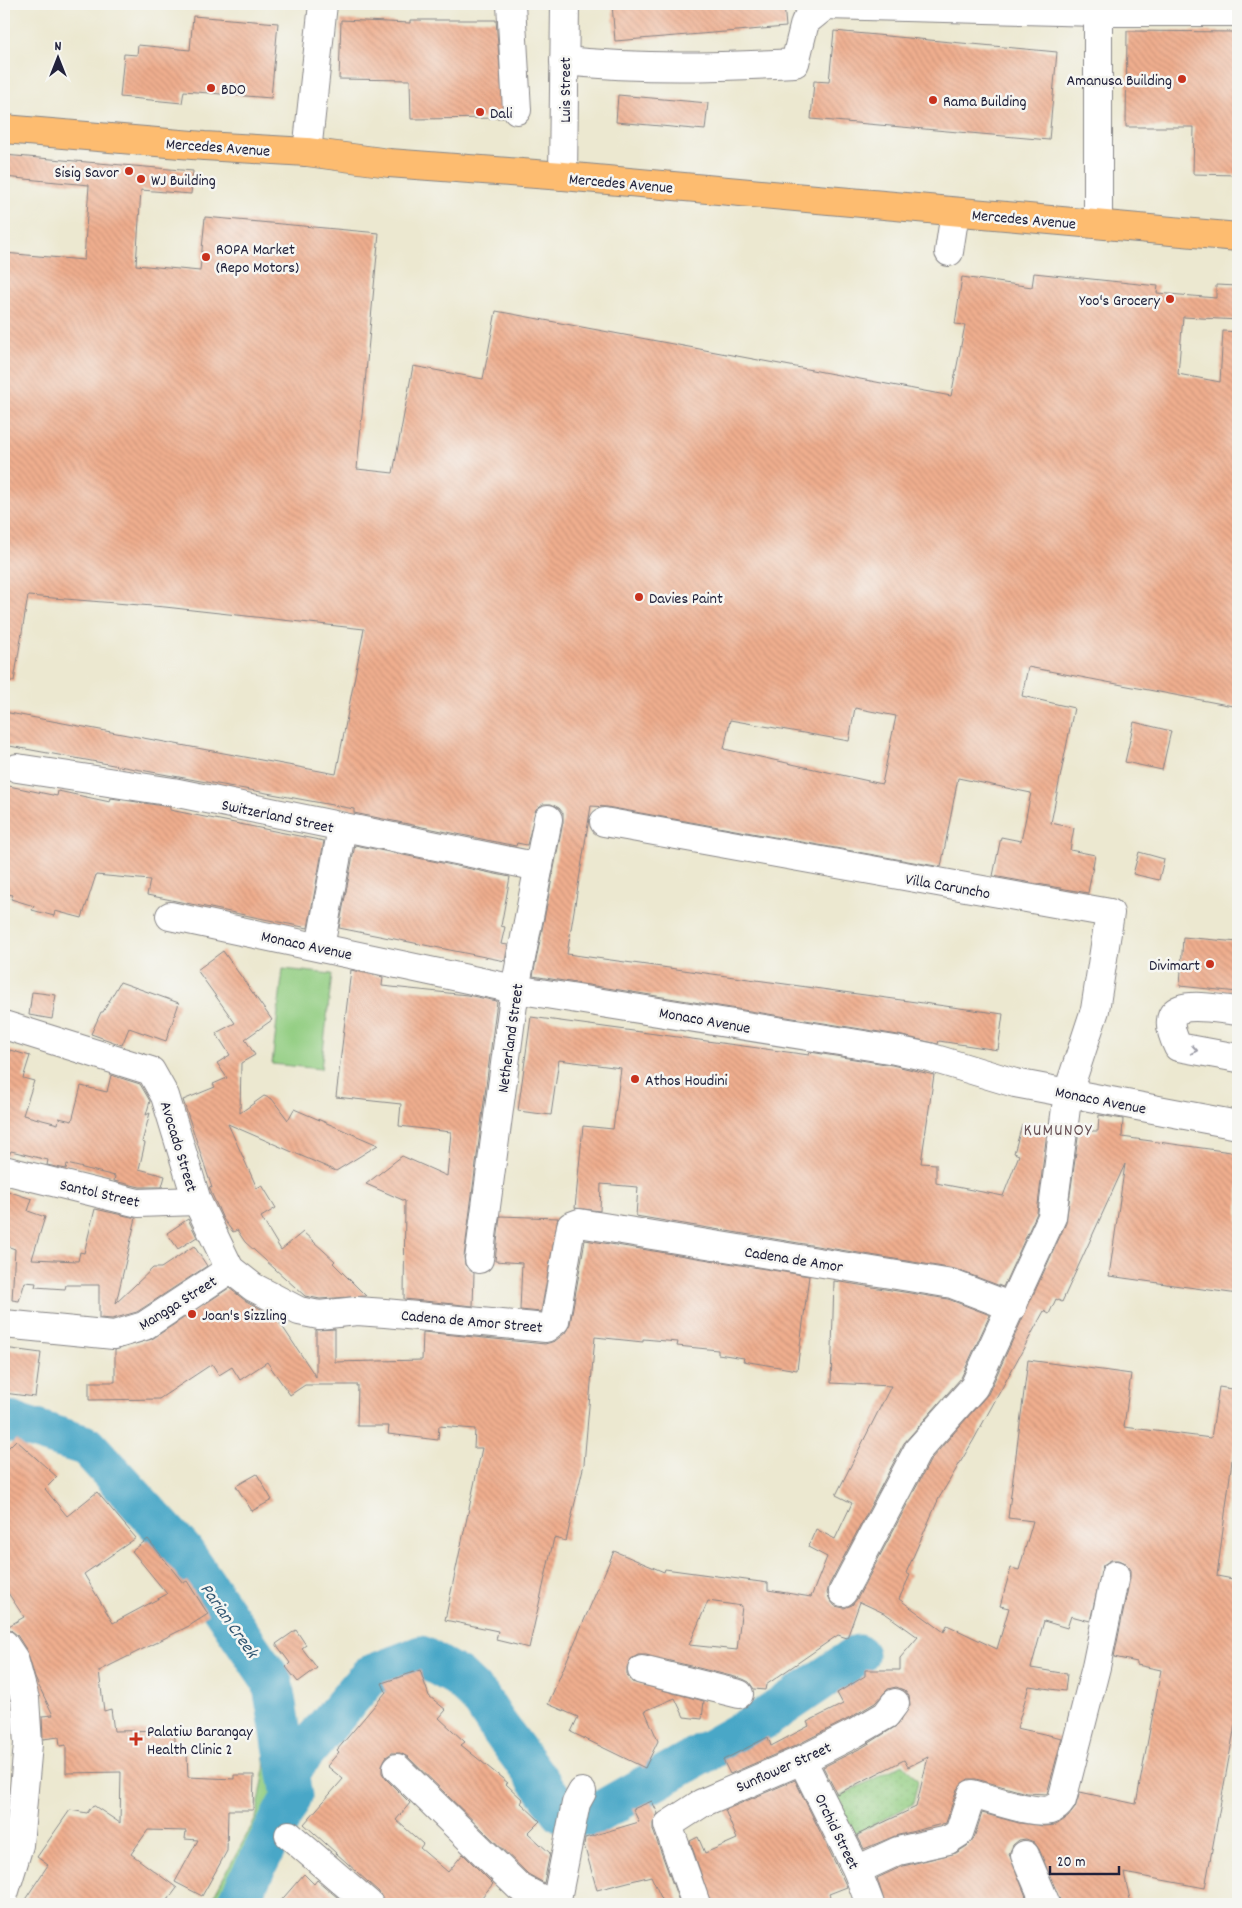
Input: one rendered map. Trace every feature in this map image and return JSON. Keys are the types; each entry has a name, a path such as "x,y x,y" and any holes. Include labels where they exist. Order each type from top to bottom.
{"main road":[{"name":"Mercedes Avenue","path":"4,129 204,146 307,152 389,163 563,176 1238,237"}],"street":[{"path":"307,152 323,4"},
{"path":"511,4 517,110"},
{"name":"Luis Street","path":"563,176 565,4"},
{"path":"564,61 606,65 701,68 795,63 805,22 826,5 1049,7 1098,12 1238,9"},
{"path":"1098,12 1098,224"},
{"path":"949,252 955,212"},
{"name":"Switzerland Street","path":"17,768 173,792 539,867"},
{"name":"Netherland Street","path":"479,1259 515,989 548,819"},
{"name":"Villa Caruncho","path":"604,822 1110,913 1095,1010 1068,1092"},
{"path":"320,946 342,828"},
{"name":"Monaco Avenue","path":"170,916 320,946 515,989 894,1050 929,1057 1015,1083 1238,1125"},
{"path":"1238,1011 1185,1006 1175,1012 1170,1020 1172,1034 1178,1047 1238,1058"},
{"name":"Avocado Street","path":"4,1025 151,1071 164,1096 197,1201 230,1269 277,1302 299,1311 319,1315"},
{"path":"843,1592 918,1450 974,1387 1012,1306 1052,1216 1068,1092"},
{"name":"Santol Street","path":"4,1170 138,1203 197,1201"},
{"name":"Cadena de Amor","path":"572,1224 578,1223 952,1284 1012,1306"},
{"name":"Cadena de Amor Street","path":"319,1315 357,1311 531,1328 550,1326 556,1316 572,1224"},
{"name":"Mangga Street","path":"4,1324 114,1335 144,1326 230,1269"},
{"path":"857,1870 898,1851 948,1840 959,1833 965,1822 972,1794 1037,1809 1049,1810 1057,1807 1062,1800 1096,1667 1115,1575"},
{"path":"4,1644 14,1659 25,1700 28,1744 19,1845 4,1894"},
{"path":"642,1670 739,1694"},
{"name":"Sunflower Street","path":"696,1904 668,1825 702,1802 802,1760 886,1715 894,1703"},
{"name":"Orchid Street","path":"802,1760 857,1870 870,1904"},
{"path":"397,1768 519,1887 551,1904"},
{"path":"556,1904 577,1804"},
{"path":"290,1835 369,1904"},
{"path":"1025,1855 1046,1904"}],"green space":[{"path":"283,969 332,974 321,1069 272,1064"},
{"path":"276,1744 279,1774 269,1834 230,1904 209,1904 256,1818 264,1775 265,1745"},
{"path":"903,1764 918,1781 913,1804 847,1838 830,1801"}],"building":[{"path":"612,4 784,4 786,27 615,41"},
{"path":"193,16 278,23 271,98 184,91 182,103 120,97 124,54 137,55 138,45 190,50"},
{"path":"341,20 410,23 410,20 496,20 504,118 411,119 410,80 339,79"},
{"name":"Rama Building","path":"834,31 1057,52 1049,140 811,119 814,81 829,82"},
{"name":"Amanusa Building","path":"1127,31 1238,32 1238,175 1193,174 1194,127 1126,127"},
{"path":"618,95 708,103 705,130 616,122"},
{"path":"4,155 193,171 191,194 141,190 136,265 200,271 205,217 379,233 357,469 393,473 413,366 483,379 496,311 951,396 965,325 955,324 962,277 1032,287 1034,273 1158,286 1157,293 1216,298 1216,285 1238,286 1238,320 1183,317 1178,374 1220,382 1223,331 1238,332 1238,707 1028,667 1022,696 1074,708 1051,823 1074,828 1070,850 1095,855 1088,893 993,876 1001,837 1021,841 1031,793 958,778 941,867 607,807 591,806 567,954 1003,1014 998,1050 939,1041 938,1044 898,1035 533,976 563,822 563,813 559,808 551,804 543,804 536,809 527,845 517,843 516,846 354,813 354,809 4,745 4,712 336,774 364,629 165,607 28,596 14,681 4,681 4,253 84,260 89,185 4,177","holes":["855,708 896,716 882,784 724,749 730,720 849,741"]},
{"path":"1134,722 1171,731 1162,770 1125,762"},
{"path":"4,785 57,796 58,791 110,802 111,798 170,807 170,810 324,841 308,928 147,895 150,880 96,875 82,918 55,911 54,916 32,910 34,906 11,899 13,895 4,893"},
{"path":"355,845 510,877 501,926 505,927 501,944 508,945 505,961 339,928"},
{"path":"1139,852 1164,859 1159,880 1133,874"},
{"name":"Divimart","path":"1183,937 1238,942 1238,992 1180,986"},
{"path":"223,951 272,1020 245,1039 255,1055 241,1063 240,1113 264,1096 272,1099 288,1120 294,1109 378,1145 336,1171 228,1124 257,1188 262,1185 276,1208 261,1217 281,1250 303,1232 335,1261 333,1263 366,1296 320,1299 305,1296 245,1242 237,1230 233,1232 223,1219 211,1192 209,1187 212,1188 183,1100 215,1087 213,1084 227,1078 217,1063 230,1055 216,1033 235,1023 197,970"},
{"path":"351,970 383,977 382,986 467,995 497,1001 464,1257 465,1265 474,1273 473,1306 404,1299 405,1201 366,1184 402,1156 447,1176 451,1132 399,1126 401,1104 336,1097"},
{"path":"120,982 179,1003 166,1041 129,1028 122,1045 91,1034 101,1012 103,1012"},
{"path":"32,992 56,995 52,1019 29,1015"},
{"path":"531,1017 809,1055 810,1052 892,1065 934,1075 921,1163 936,1164 936,1183 1003,1196 1019,1155 1014,1153 1022,1125 1047,1132 1037,1213 1003,1287 955,1269 636,1216 638,1187 601,1184 600,1211 575,1208 583,1126 613,1129 621,1068 559,1060 551,1115 518,1111"},
{"path":"10,1050 30,1056 23,1078 34,1081 23,1115 58,1124 59,1118 72,1121 81,1086 107,1092 111,1075 140,1084 150,1101 146,1115 150,1113 142,1142 145,1143 139,1169 165,1176 162,1187 140,1187 114,1181 115,1176 67,1164 66,1169 47,1165 48,1160 11,1151 9,1155 4,1155 4,1068"},
{"path":"1099,1115 1123,1119 1122,1137 1238,1153 1238,1294 1109,1276 1125,1164 1062,1302 1056,1299 1049,1314 1044,1311 973,1441 939,1498 906,1573 910,1575 899,1599 944,1632 947,1625 997,1649 1009,1608 1000,1606 1011,1568 1019,1570 1033,1521 1008,1518 1028,1360 1131,1374 1124,1427 1211,1438 1219,1387 1238,1390 1238,1414 1217,1576 1238,1580 1238,1709 1205,1888 1124,1873 1131,1904 1061,1904 1039,1849 1034,1842 1026,1839 1019,1840 1013,1845 1009,1854 1029,1904 885,1904 877,1878 903,1866 956,1853 967,1846 974,1838 982,1813 1019,1823 1044,1826 1056,1825 1068,1817 1075,1808 1080,1792 1136,1804 1161,1670 1137,1665 1137,1662 1114,1657 1130,1578 1130,1570 1125,1563 1111,1560 1103,1565 1090,1621 1071,1616 1067,1628 1044,1621 1031,1668 1067,1674 1065,1691 1029,1686 1017,1728 1062,1738 1047,1794 1026,1793 976,1779 968,1779 957,1789 946,1823 895,1836 864,1849 857,1835 916,1807 928,1757 908,1767 904,1760 837,1794 823,1767 863,1747 898,1725 910,1705 909,1696 904,1690 896,1687 888,1689 875,1703 848,1719 795,1746 730,1774 723,1760 768,1737 771,1746 809,1726 807,1722 843,1704 837,1693 865,1676 865,1670 900,1670 900,1658 918,1637 886,1614 860,1602 847,1638 838,1635 766,1685 765,1690 754,1689 749,1682 743,1679 646,1655 638,1655 631,1659 627,1667 627,1675 632,1682 704,1701 702,1719 684,1717 675,1698 645,1711 658,1741 645,1768 571,1732 578,1717 548,1704 614,1551 664,1572 665,1569 768,1583 768,1590 811,1597 827,1557 808,1547 816,1529 835,1539 852,1503 836,1495 891,1386 831,1383 834,1281 948,1299 990,1315 961,1378 904,1443 829,1585 827,1593 835,1606 844,1608 852,1605 857,1599 931,1459 988,1394 1066,1223 1079,1131 1098,1131","holes":["708,1601 742,1606 737,1650 689,1645"]},
{"path":"4,1190 32,1199 28,1211 45,1217 32,1259 78,1261 80,1252 84,1253 95,1209 136,1218 116,1303 153,1268 161,1268 194,1246 207,1266 137,1312 112,1319 99,1318 99,1285 66,1285 65,1289 35,1287 36,1283 25,1282 19,1301 12,1300 15,1249 4,1245"},
{"path":"500,1216 558,1218 541,1312 520,1310 522,1263 495,1261"},
{"path":"188,1219 197,1237 178,1249 167,1233"},
{"path":"585,1240 809,1276 797,1370 743,1361 744,1358 718,1354 718,1350 677,1346 678,1342 643,1339 643,1342 595,1337 584,1464 566,1541 554,1538 529,1648 496,1640 498,1631 445,1620 482,1448 474,1448 475,1429 439,1426 438,1440 388,1434 389,1426 357,1426 358,1385 305,1385 290,1395 267,1362 240,1380 232,1367 219,1375 212,1364 159,1399 89,1400 89,1382 115,1382 115,1350 152,1339 229,1288 246,1301 276,1317 316,1377 316,1330 335,1329 335,1362 422,1360 423,1332 545,1344 555,1341 565,1333 570,1324"},
{"path":"4,1348 41,1353 35,1397 4,1393"},
{"path":"16,1440 57,1477 45,1489 67,1516 97,1492 136,1538 84,1574 113,1623 167,1594 132,1551 148,1539 183,1583 187,1581 208,1614 189,1626 99,1671 104,1711 111,1709 114,1731 175,1730 175,1754 187,1754 188,1777 234,1779 234,1775 254,1775 253,1810 228,1810 227,1851 202,1896 175,1882 198,1840 185,1839 186,1831 148,1830 131,1854 177,1888 165,1904 22,1904 48,1865 37,1857 70,1810 87,1813 93,1805 120,1823 121,1772 66,1773 66,1745 60,1746 59,1737 43,1739 42,1716 53,1715 35,1678 27,1651 17,1635 7,1627 24,1617 4,1587 4,1452"},
{"path":"257,1474 272,1500 252,1511 236,1486"},
{"path":"296,1630 306,1645 302,1648 317,1668 298,1682 286,1667 290,1663 276,1644"},
{"path":"420,1670 429,1696 446,1710 439,1718 465,1742 461,1745 508,1783 506,1784 523,1800 521,1803 540,1821 528,1833 550,1853 544,1883 528,1874 408,1757 400,1753 392,1753 386,1757 382,1765 382,1773 386,1779 410,1803 396,1820 423,1844 420,1848 448,1872 463,1854 493,1884 476,1904 384,1904 379,1892 304,1824 343,1779 327,1766 339,1752 337,1750 386,1692 382,1683"},
{"path":"795,1780 847,1887 829,1894 834,1904 711,1904 690,1841 698,1837 705,1853 737,1839 725,1810"},
{"path":"652,1801 658,1814 653,1823 653,1830 680,1904 664,1904 651,1876 597,1890 584,1845 585,1838 639,1822 633,1809"},
{"path":"304,1874 314,1884 317,1880 345,1904 278,1904"}],"waterway":[{"name":"Parian Creek","path":"4,1420 87,1446 183,1551 272,1681 292,1796 237,1904"},
{"path":"288,1772 369,1676 421,1656 458,1677 480,1698 496,1723 562,1812 592,1816 764,1719 858,1655"}],"place":[{"name":"Amanusa Building","path":"1182,79"},
{"name":"BDO","path":"211,88"},
{"name":"Rama Building","path":"933,100"},
{"name":"Dali","path":"480,112"},
{"name":"Sisig Savor","path":"129,171"},
{"name":"WJ Building","path":"141,179"},
{"name":"ROPA Market (Repo Motors)","path":"206,257"},
{"name":"Yoo's Grocery","path":"1170,299"},
{"name":"Davies Paint","path":"639,597"},
{"name":"Divimart","path":"1210,964"},
{"name":"Athos Houdini","path":"635,1079"},
{"name":"Joan's Sizzling","path":"192,1314"},
{"name":"Palatiw Barangay Health Clinic 2","path":"136,1739"}],"district":[{"name":"KUMUNOY","path":"1058,1129"}]}
